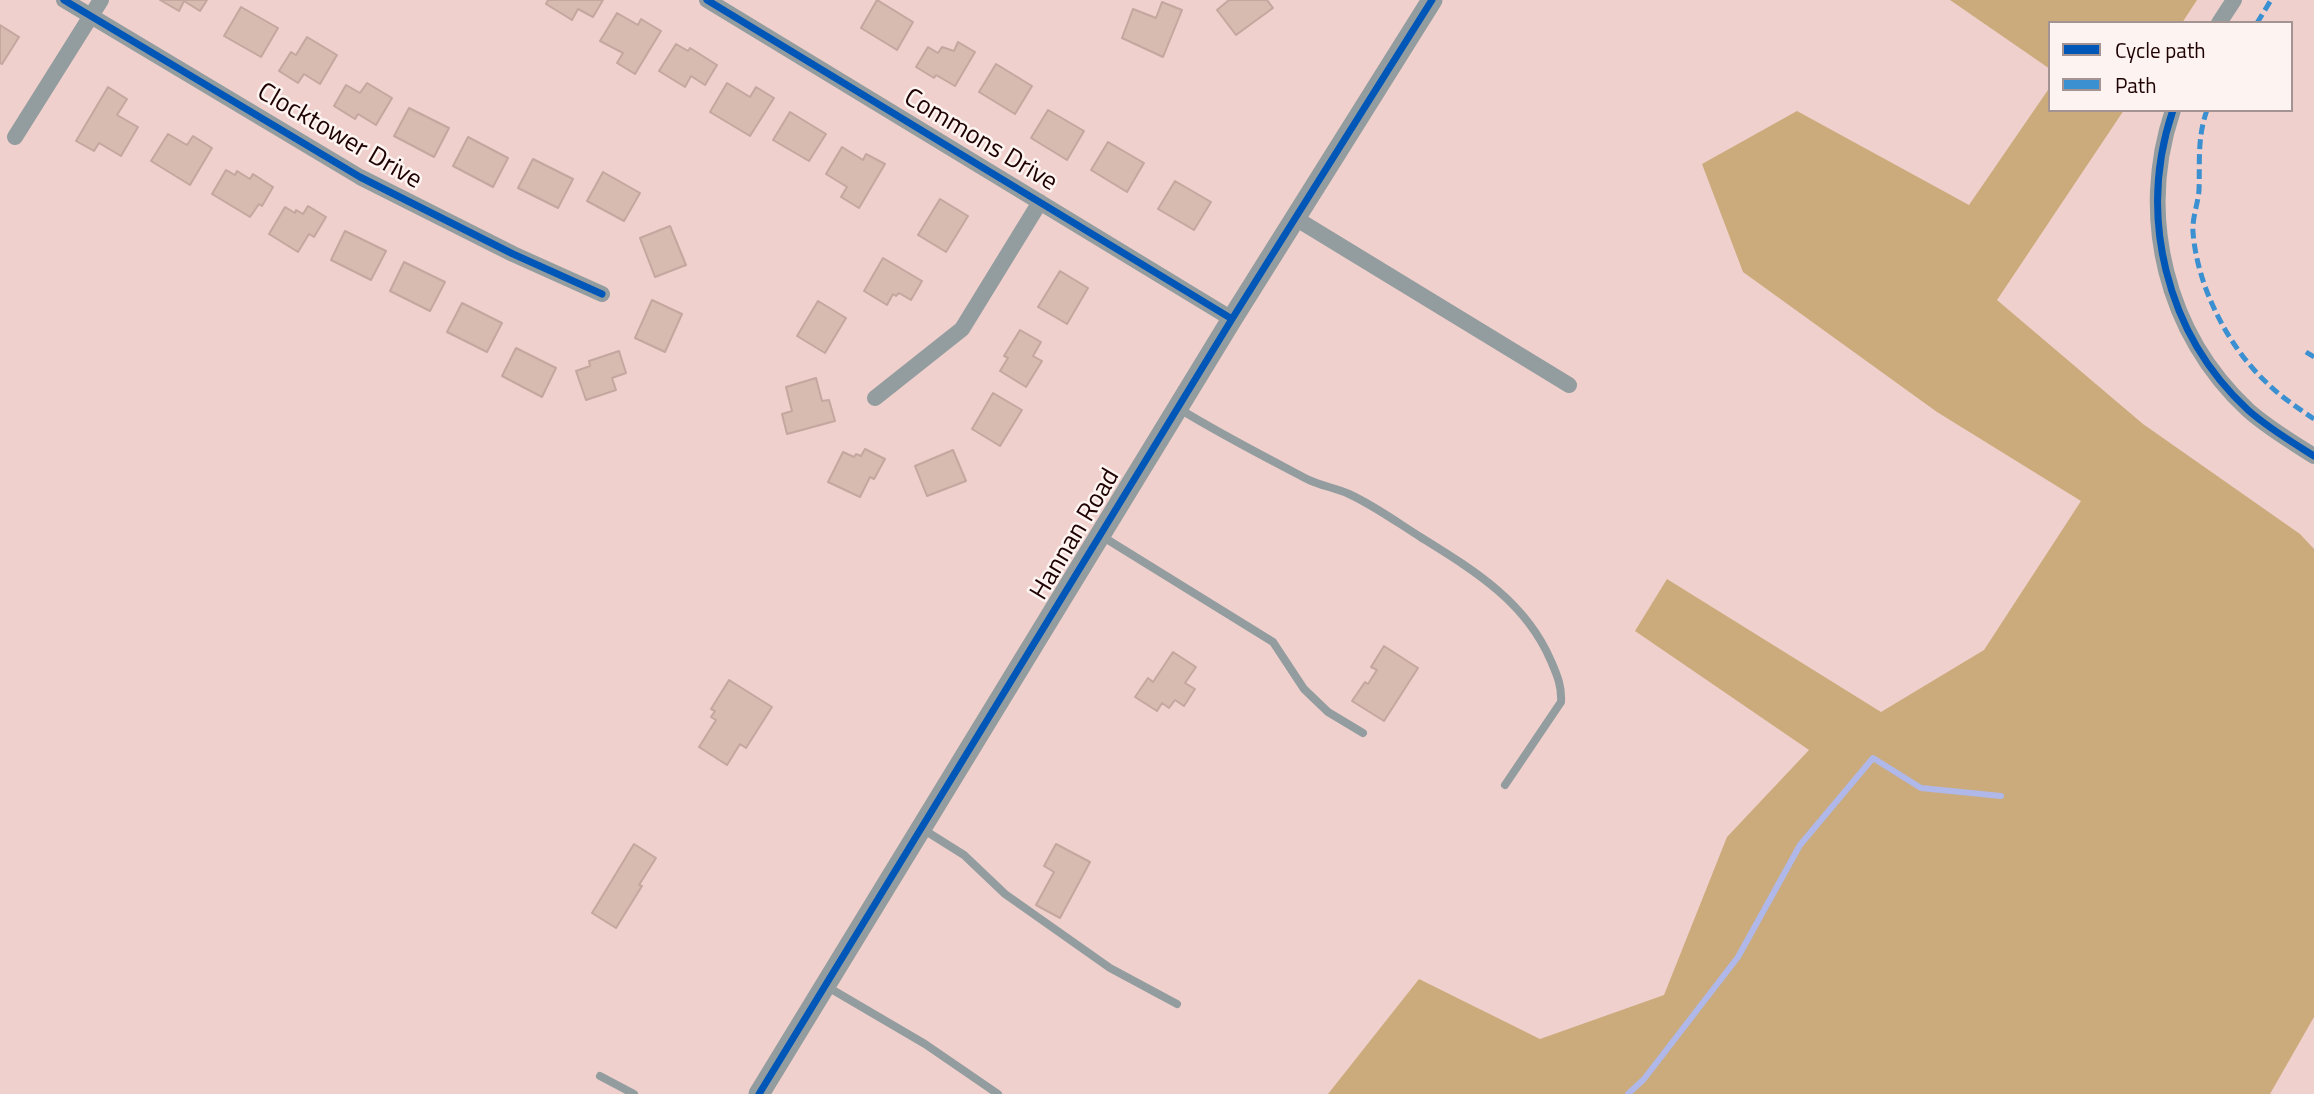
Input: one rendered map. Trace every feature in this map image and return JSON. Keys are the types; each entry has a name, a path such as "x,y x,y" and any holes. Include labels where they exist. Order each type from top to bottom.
{"street":[{"name":"Clocktower Drive","path":"64,0 360,177 513,254 602,294"},
{"path":"15,137 101,0"},
{"name":"Commons Drive","path":"707,0 1232,319"},
{"name":"Hannan Road","path":"759,1094 1232,319 1432,0"},
{"path":"2220,21 2234,0"},
{"path":"2172,112 2161,154 2156,204 2161,251 2177,306 2200,351 2235,397 2256,418 2314,456"},
{"path":"875,398 962,329 1040,202"},
{"path":"1295,218 1569,385"}],"lane":[{"path":"1178,408 1313,482 1371,505 1465,565 1502,593 1530,622 1557,673 1562,689 1561,702 1505,785"},
{"path":"1100,535 1273,642 1304,689 1328,712 1363,733"},
{"path":"922,828 964,855 1005,894 1110,968 1177,1004"},
{"path":"825,986 925,1044 998,1094"},
{"path":"600,1076 634,1094"}],"shaded area":[{"path":"1950,0 2197,0 2183,21 2048,21 2048,68"},
{"path":"2048,90 2048,112 2123,112 1997,300 2143,424 2300,534 2314,549 2314,1017 2270,1094 1328,1094 1419,979 1540,1039 1664,995 1727,837 1809,750 1635,631 1667,579 1881,712 1984,650 2081,501 1937,412 1743,272 1702,164 1797,111 1969,205"}],"building":[{"path":"160,0 207,0 200,11 184,1 179,11"},
{"path":"548,0 603,0 593,17 578,9 572,20 546,4"},
{"path":"877,0 913,22 897,50 861,28"},
{"path":"1229,0 1267,0 1273,8 1236,35 1217,10"},
{"path":"1162,2 1182,10 1163,57 1122,38 1133,9 1156,18"},
{"path":"241,7 278,28 261,57 224,36"},
{"path":"617,13 638,25 641,19 661,31 635,74 617,63 623,53 600,41"},
{"path":"0,25 19,37 2,64 0,63"},
{"path":"307,37 337,55 320,84 304,74 298,83 279,71 291,52 296,55"},
{"path":"958,42 975,52 955,86 916,67 928,47 938,53 942,47 954,51"},
{"path":"676,44 688,51 690,48 717,65 705,85 691,76 685,87 659,71"},
{"path":"996,64 1032,86 1015,114 979,92"},
{"path":"367,83 392,98 376,125 358,114 355,119 334,106 346,85 360,93"},
{"path":"727,83 750,97 756,87 774,98 750,136 710,112"},
{"path":"108,87 127,99 117,115 138,127 121,156 99,143 94,151 76,141"},
{"path":"409,108 449,128 434,157 394,136"},
{"path":"1048,110 1084,131 1067,160 1031,138"},
{"path":"790,112 826,134 809,161 773,140"},
{"path":"168,134 187,145 193,136 212,148 190,185 151,161"},
{"path":"468,137 508,158 493,187 453,166"},
{"path":"1108,142 1144,163 1127,192 1091,170"},
{"path":"842,147 863,160 866,154 885,164 859,208 841,197 847,187 826,174"},
{"path":"533,159 573,179 558,208 518,188"},
{"path":"226,170 235,175 237,171 250,179 253,174 273,187 262,206 259,204 250,217 212,194"},
{"path":"603,172 640,193 624,221 587,201"},
{"path":"1175,181 1211,202 1194,230 1158,209"},
{"path":"940,199 968,216 946,252 918,235"},
{"path":"308,206 326,217 314,237 309,234 298,252 269,234 285,207 303,214"},
{"path":"670,226 686,265 655,277 640,238"},
{"path":"345,231 386,251 371,280 331,260"},
{"path":"883,258 922,281 911,300 899,293 896,296 893,294 887,305 864,291"},
{"path":"404,262 445,282 430,311 390,291"},
{"path":"1060,271 1088,288 1067,324 1038,307"},
{"path":"652,300 682,314 665,352 635,338"},
{"path":"818,301 846,318 825,353 797,336"},
{"path":"462,303 502,323 487,352 447,332"},
{"path":"1020,330 1041,342 1033,356 1042,361 1026,387 1000,371 1008,358 1004,356"},
{"path":"516,348 556,368 542,397 502,376"},
{"path":"619,351 626,373 612,378 616,390 586,400 576,371 590,366 589,361"},
{"path":"816,378 822,401 829,400 835,421 787,434 782,414 792,411 786,387"},
{"path":"993,393 1022,410 1000,446 972,429"},
{"path":"865,449 885,459 874,479 870,477 860,497 828,482 843,452 854,457 856,454 861,456"},
{"path":"953,450 966,481 927,496 915,466"},
{"path":"1384,646 1418,668 1384,721 1352,701 1377,670 1371,667"},
{"path":"1173,652 1196,667 1185,683 1195,689 1184,706 1175,700 1169,708 1162,703 1157,711 1135,697 1148,678 1153,682"},
{"path":"729,680 772,707 746,748 740,744 727,765 699,747 716,720 711,717 715,711 711,709"},
{"path":"634,844 656,858 616,928 592,913"},
{"path":"1056,844 1090,862 1060,918 1036,905 1054,872 1044,866"}],"waterway":[{"path":"1628,1094 1644,1079 1738,957 1800,845 1873,758 1921,788 2001,796"}],"marked path":[{"path":"2258,21 2271,0"},
{"path":"2206,112 2200,140 2199,190 2193,227 2196,253 2208,294 2228,334 2253,368 2278,393 2314,419"},
{"path":"2306,352 2314,357"}],"cycle path":[{"path":"64,0 360,177 513,254 602,294"},
{"path":"707,0 1232,319"},
{"path":"759,1094 1232,319 1432,0"},
{"path":"2172,112 2163,150 2158,191 2159,231 2166,271 2179,310 2197,346 2220,380 2256,417 2314,456"}]}
